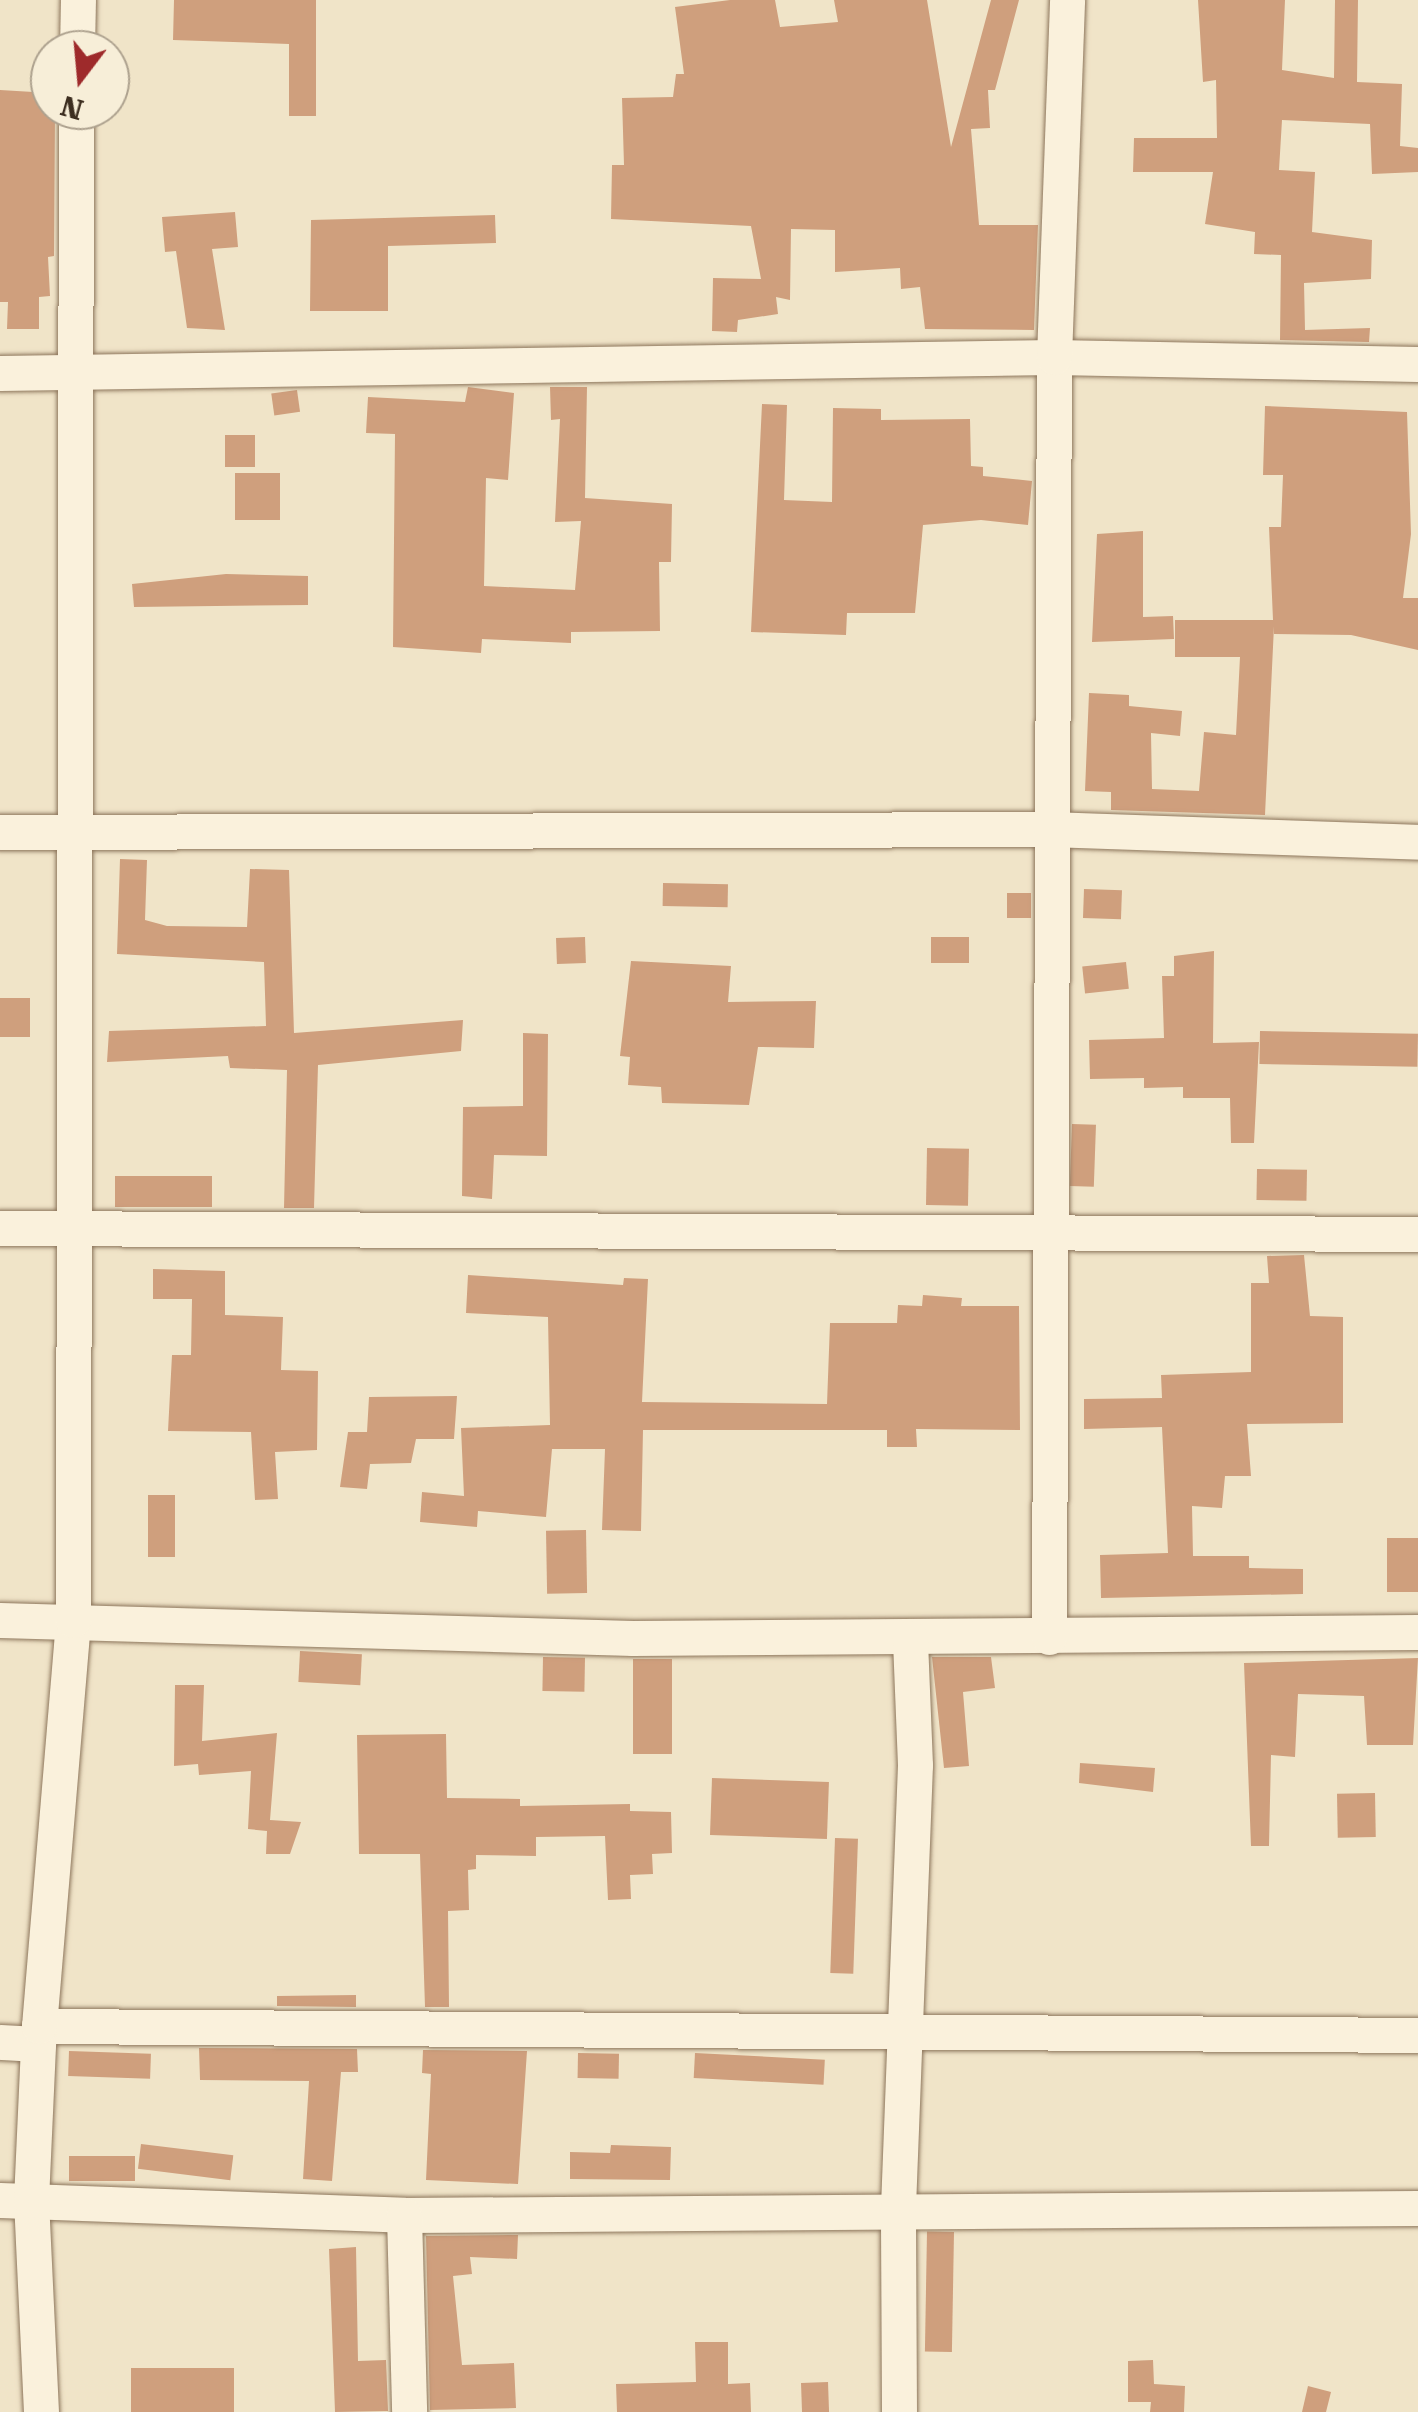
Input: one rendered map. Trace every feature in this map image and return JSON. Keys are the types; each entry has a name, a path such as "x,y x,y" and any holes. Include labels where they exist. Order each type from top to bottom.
{"street":[{"path":"77,30 78,0"},
{"path":"1049,1636 1054,1230 1054,356 1067,0"},
{"path":"41,2412 16,2200 38,2035 73,1620 76,130"},
{"path":"0,372 1054,356 1418,364"},
{"path":"0,832 1052,829 1418,842"},
{"path":"0,1228 1418,1234"},
{"path":"0,1620 633,1638 1418,1632"},
{"path":"900,2412 898,2207 915,1766 910,1638"},
{"path":"0,2042 38,2035 1418,2034"},
{"path":"16,2200 404,2215 898,2207 1418,2208"},
{"path":"404,2215 409,2412"}],"building":[{"path":"174,0 316,0 316,116 289,116 289,44 173,40"},
{"path":"730,0 775,0 780,27 838,22 834,0 927,0 951,147 991,0 1019,0 995,90 988,90 990,128 971,129 979,225 1038,225 1034,330 925,329 920,287 901,289 900,268 835,272 835,230 791,229 790,300 776,297 778,314 738,320 737,332 712,331 713,278 761,279 751,226 611,219 612,165 624,165 622,98 673,97 676,74 684,74 675,7"},
{"path":"1198,0 1285,0 1282,70 1334,78 1335,0 1358,0 1357,82 1402,84 1400,146 1418,148 1418,172 1372,174 1370,124 1282,120 1279,170 1315,172 1312,232 1372,240 1371,279 1304,283 1305,330 1370,328 1369,342 1280,340 1281,255 1254,254 1255,232 1205,224 1213,172 1133,172 1134,138 1217,138 1216,80 1203,82"},
{"path":"0,90 30,92 30,130 55,130 54,256 48,257 50,296 39,297 39,329 7,329 8,302 0,302"},
{"path":"235,212 238,247 212,249 225,330 187,328 176,251 165,252 162,217"},
{"path":"495,215 496,243 388,246 388,311 310,311 311,220"},
{"path":"468,387 514,393 508,480 486,478 484,586 575,590 581,521 555,522 560,419 551,420 550,387 587,387 585,498 672,504 671,562 659,562 660,631 571,632 571,643 482,639 481,653 393,647 395,434 366,433 368,397 465,402"},
{"path":"297,390 300,412 274,415 271,394"},
{"path":"762,404 787,405 784,500 832,502 833,408 881,409 881,420 970,419 971,466 983,467 983,476 1032,481 1028,525 981,520 923,525 915,613 847,613 846,635 751,632"},
{"path":"1265,406 1407,412 1411,534 1403,598 1418,598 1418,650 1351,635 1274,634 1274,626 1265,815 1111,810 1111,792 1085,791 1089,693 1129,695 1129,706 1182,711 1180,736 1151,733 1152,789 1199,791 1204,732 1236,735 1240,657 1175,657 1175,620 1273,620 1269,527 1281,527 1283,475 1263,475"},
{"path":"225,435 255,435 255,467 225,467"},
{"path":"235,473 280,473 280,520 235,520"},
{"path":"1143,531 1143,617 1173,616 1174,639 1092,642 1097,534"},
{"path":"226,574 308,576 308,605 134,607 132,584"},
{"path":"120,859 147,860 145,920 167,926 247,927 250,869 289,870 294,1033 463,1020 461,1051 318,1065 314,1208 284,1208 287,1070 230,1068 228,1056 107,1062 109,1031 266,1026 264,962 117,954"},
{"path":"663,883 728,884 728,907 663,906"},
{"path":"1084,889 1122,890 1121,919 1083,918"},
{"path":"1007,893 1031,893 1031,918 1007,918"},
{"path":"585,937 586,963 557,964 556,938"},
{"path":"931,937 969,937 969,963 931,963"},
{"path":"1214,951 1213,1043 1259,1042 1254,1143 1231,1143 1230,1098 1183,1098 1183,1087 1144,1088 1144,1078 1090,1079 1089,1040 1164,1038 1162,976 1174,976 1174,956"},
{"path":"631,961 731,966 728,1002 816,1001 814,1048 758,1047 749,1105 662,1103 661,1087 628,1085 630,1057 620,1056"},
{"path":"1126,962 1129,989 1085,993 1082,967"},
{"path":"0,998 30,998 30,1037 0,1037"},
{"path":"1260,1031 1418,1034 1417,1067 1259,1064"},
{"path":"523,1033 548,1034 547,1156 494,1155 492,1199 462,1196 463,1107 523,1106"},
{"path":"1072,1124 1096,1125 1094,1187 1070,1186"},
{"path":"927,1148 969,1149 968,1206 926,1205"},
{"path":"1257,1169 1307,1170 1306,1201 1256,1200"},
{"path":"115,1176 212,1176 212,1207 115,1207"},
{"path":"1304,1255 1310,1316 1343,1317 1343,1423 1247,1424 1251,1476 1225,1476 1222,1508 1192,1506 1193,1556 1249,1556 1249,1568 1303,1569 1303,1594 1101,1598 1100,1555 1168,1553 1162,1427 1084,1429 1084,1399 1162,1398 1161,1375 1251,1372 1251,1283 1269,1283 1267,1256"},
{"path":"153,1269 225,1271 225,1315 283,1317 281,1370 318,1371 317,1450 275,1452 278,1499 255,1500 251,1432 168,1431 172,1355 191,1355 192,1299 153,1299"},
{"path":"468,1275 623,1285 624,1278 648,1279 642,1402 827,1404 830,1323 897,1323 898,1305 922,1306 923,1295 962,1298 961,1306 1019,1306 1020,1430 916,1429 917,1447 887,1447 887,1430 643,1430 641,1531 602,1530 605,1449 552,1449 546,1517 478,1511 477,1527 420,1522 422,1492 464,1496 461,1428 550,1425 548,1317 466,1313"},
{"path":"457,1396 454,1439 416,1439 411,1463 370,1464 367,1489 340,1487 348,1432 367,1432 369,1397"},
{"path":"148,1495 175,1495 175,1557 148,1557"},
{"path":"586,1530 587,1593 547,1594 546,1531"},
{"path":"1387,1538 1418,1538 1418,1592 1387,1592"},
{"path":"300,1651 362,1654 360,1685 298,1682"},
{"path":"543,1657 585,1658 584,1692 542,1691"},
{"path":"932,1657 991,1657 995,1688 963,1692 969,1766 944,1768"},
{"path":"1418,1658 1413,1745 1367,1745 1364,1696 1298,1694 1295,1757 1271,1755 1269,1846 1251,1846 1244,1663"},
{"path":"633,1659 672,1659 672,1754 633,1754"},
{"path":"175,1685 204,1685 202,1741 277,1733 270,1820 301,1822 290,1854 266,1854 267,1831 248,1829 251,1771 199,1775 198,1764 174,1766"},
{"path":"446,1734 447,1798 520,1799 520,1806 630,1804 630,1811 671,1812 672,1853 652,1854 653,1874 630,1875 631,1899 608,1900 605,1836 536,1837 536,1856 476,1855 476,1869 468,1870 469,1910 448,1911 449,2007 425,2007 420,1854 359,1854 357,1735"},
{"path":"1080,1763 1155,1768 1153,1792 1079,1783"},
{"path":"712,1778 829,1782 827,1839 710,1835"},
{"path":"1375,1793 1376,1837 1338,1838 1337,1794"},
{"path":"835,1838 858,1839 853,1974 830,1973"},
{"path":"356,1995 356,2007 277,2006 277,1996"},
{"path":"199,2048 357,2049 358,2072 341,2072 332,2181 303,2179 309,2081 200,2080"},
{"path":"423,2050 527,2051 518,2184 426,2180 431,2074 422,2073"},
{"path":"69,2051 151,2054 150,2079 68,2076"},
{"path":"578,2053 619,2054 619,2079 578,2078"},
{"path":"695,2053 825,2060 824,2085 694,2078"},
{"path":"141,2144 233,2155 230,2180 138,2169"},
{"path":"611,2145 671,2147 670,2180 570,2179 570,2152 610,2153"},
{"path":"69,2156 135,2156 135,2181 69,2181"},
{"path":"927,2232 954,2232 952,2352 925,2352"},
{"path":"518,2235 517,2259 470,2257 472,2274 453,2276 462,2365 514,2363 516,2408 430,2410 426,2236"},
{"path":"356,2247 358,2361 386,2360 388,2411 335,2412 329,2249"},
{"path":"695,2342 728,2342 728,2384 750,2383 751,2412 617,2412 616,2384 696,2382"},
{"path":"1153,2360 1154,2384 1185,2386 1184,2412 1150,2412 1151,2402 1128,2402 1128,2361"},
{"path":"131,2368 234,2368 234,2412 131,2412"},
{"path":"828,2382 829,2412 802,2412 801,2383"},
{"path":"1308,2386 1331,2392 1326,2412 1302,2412"}]}
